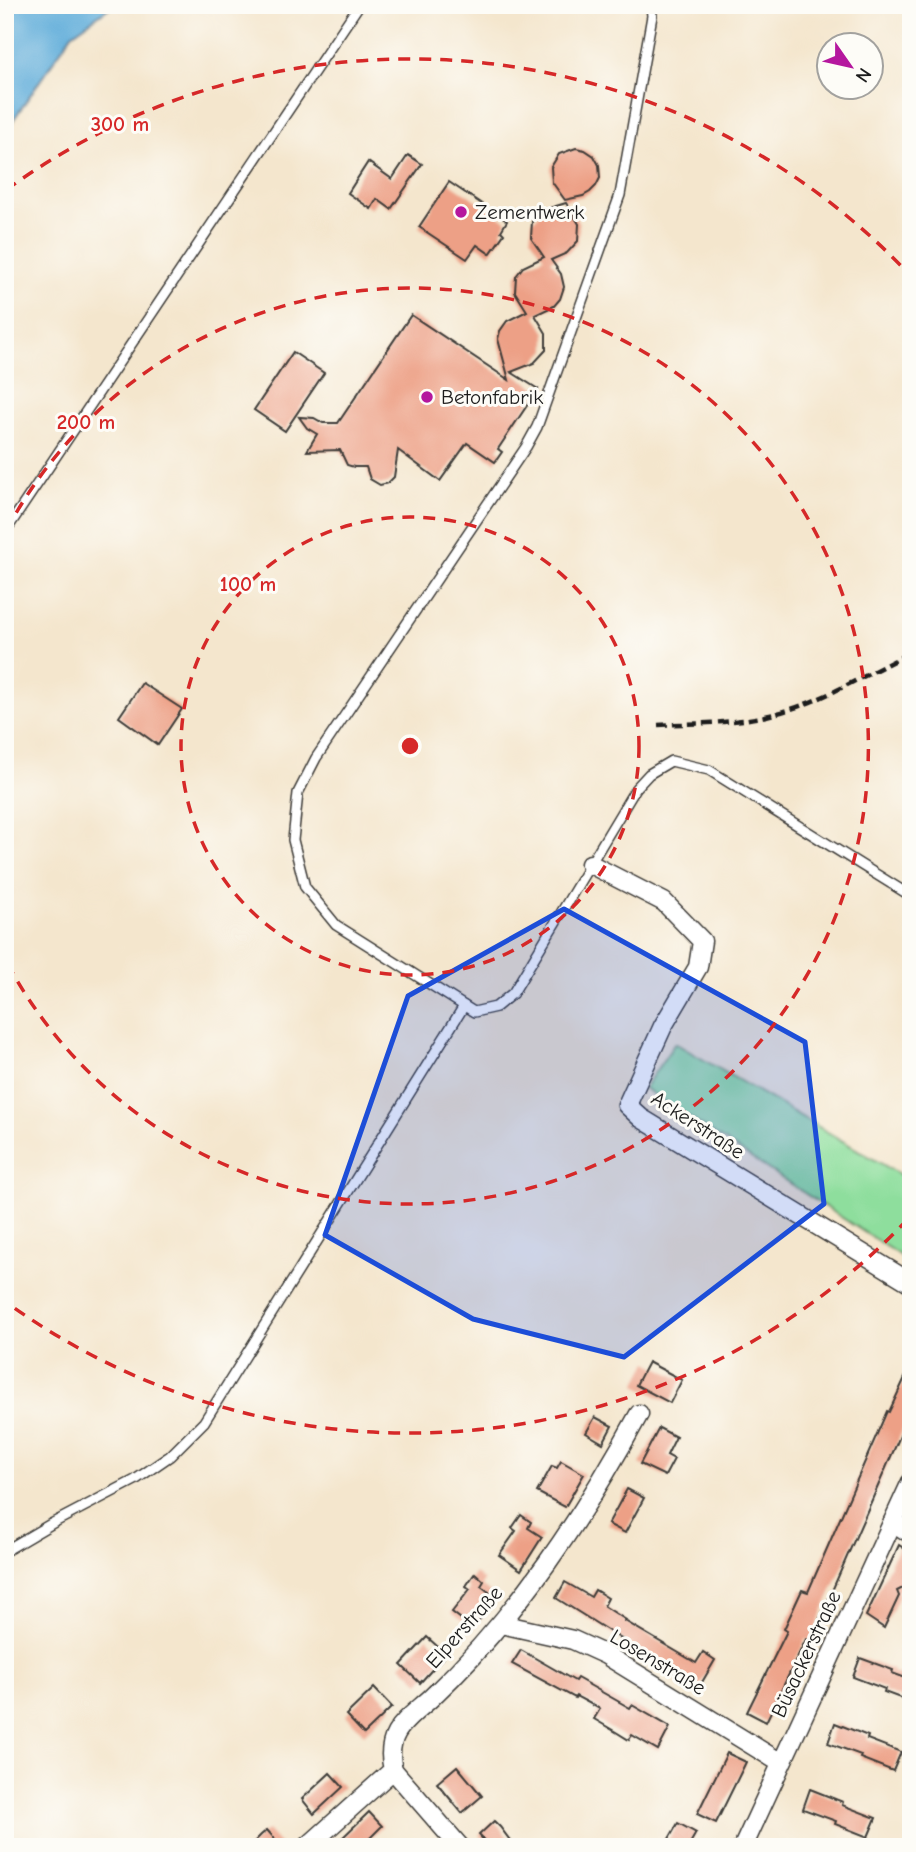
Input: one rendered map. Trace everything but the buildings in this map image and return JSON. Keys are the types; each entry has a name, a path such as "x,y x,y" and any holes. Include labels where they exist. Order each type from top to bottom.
{"street":[{"name":"Ackerstraße","path":"590,863 664,902 702,941 698,968 663,1026 627,1105 641,1118 911,1283"},
{"name":"Elperstraße","path":"393,1770 389,1752 397,1729 501,1624 570,1532 606,1475 639,1414"},
{"name":"Büsackerstraße","path":"743,1847 911,1482"},
{"path":"893,1522 911,1534"},
{"name":"Losenstraße","path":"501,1624 573,1640 606,1655 780,1763"},
{"path":"307,1847 393,1770 460,1847"}],"lane":[{"path":"5,533 359,5"},
{"path":"651,5 652,16 620,195 537,427 316,758 298,793 293,840 305,887 336,925 464,1006 474,1012 496,1007 513,993 636,788 649,774 671,761 709,770 911,896"},
{"path":"5,1551 135,1480 170,1456 204,1422 464,1006"}],"highlighted area":[{"path":"564,909 805,1042 824,1204 624,1357 473,1319 325,1235 408,996"}],"green space":[{"path":"675,1043 911,1181 911,1263 644,1088"}],"water":[{"path":"5,5 113,5 72,34 5,132"}],"railway":[{"path":"658,725 742,720 789,710 825,696 911,652"}],"place":[{"name":"Zementwerk","path":"461,212"},
{"name":"Betonfabrik","path":"427,397"}]}
